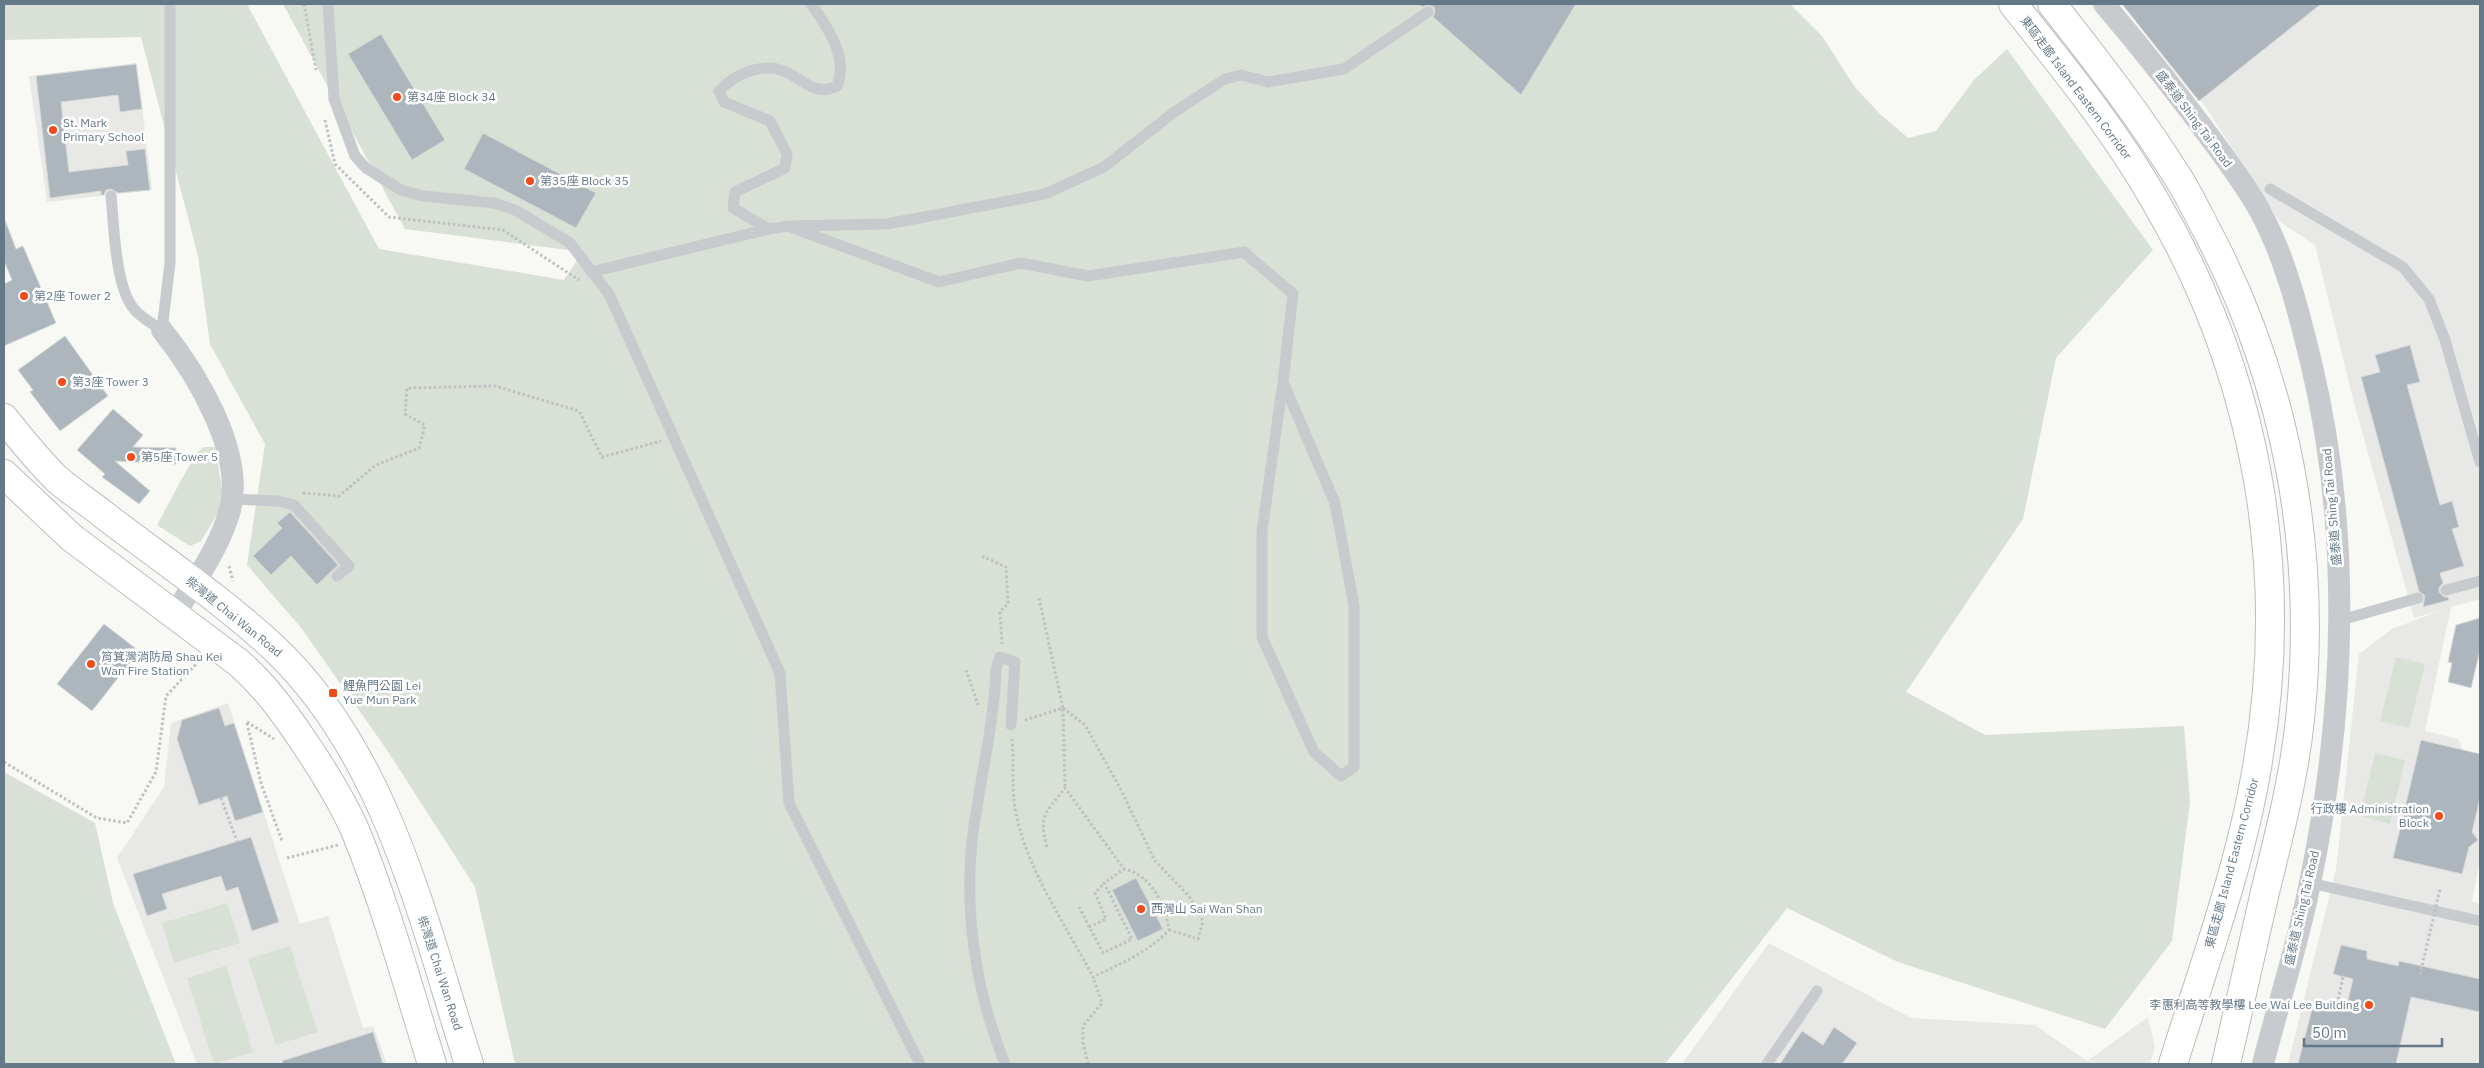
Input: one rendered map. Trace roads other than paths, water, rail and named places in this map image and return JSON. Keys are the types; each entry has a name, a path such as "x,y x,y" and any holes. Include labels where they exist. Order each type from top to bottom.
{"main road":[{"name":"東區走廊 Island Eastern Corridor","path":"2014,4 2113,134 2154,199 2190,266 2223,345 2235,382 2248,432 2266,522 2270,568 2271,647 2257,769 2234,864 2172,1064"},
{"path":"2052,4 2109,77 2180,180 2224,261 2255,337 2274,398 2290,464 2299,519 2305,580 2305,650 2300,720 2290,789 2226,1064"},
{"name":"柴灣道 Chai Wan Road","path":"4,418 24,444 58,480 254,630 288,663 322,705 356,756 394,835 469,1064"},
{"path":"4,474 72,538 175,614 256,678 285,713 332,786 355,830 432,1064"},
{"path":"2211,1064 2258,922"}],"street":[{"name":"盛泰道 Shing Tai Road","path":"2104,4 2228,163 2260,210 2273,238 2300,321 2323,412 2335,519 2341,620 2333,746 2310,883 2263,1064"},
{"path":"162,330 182,355 220,427 230,457 231,499 224,529 175,614"}],"lane":[{"path":"111,196 124,292 140,315 162,330 170,263 170,4"},
{"path":"328,4 334,98 355,156 366,168 401,190 423,196 494,203 514,210 570,243 609,294 780,673 789,803 920,1064"},
{"path":"769,229 733,208 735,192 785,168 787,154 770,121 724,102 719,91 730,79 738,75 747,71 769,68 787,72 816,90 829,90 837,86 841,76 838,50 810,4"},
{"path":"591,272 769,229 788,226 887,224 1045,194 1104,167 1173,113 1225,79 1241,75 1268,82 1344,70 1428,12"},
{"path":"2270,189 2403,266 2429,299 2445,340 2480,462"},
{"path":"788,226 939,282 1021,264 1088,276 1244,252 1292,294 1283,382 1262,530 1262,636 1314,752 1341,776 1354,767 1354,606 1335,503 1283,382"},
{"path":"231,499 278,501 294,504 349,566 337,576"},
{"path":"2446,590 2480,581"},
{"path":"2341,620 2418,598"},
{"path":"1005,1064 977,968 970,909 972,842 989,746 996,669 1000,657 1015,662 1011,725"},
{"path":"2310,883 2480,921"},
{"path":"1767,1064 1817,991"}],"place":[{"name":"第34座 Block 34","path":"397,97"},
{"name":"St. Mark Primary School","path":"53,130"},
{"name":"第35座 Block 35","path":"530,181"},
{"name":"第2座 Tower 2","path":"24,296"},
{"name":"第3座 Tower 3","path":"62,382"},
{"name":"第5座 Tower 5","path":"131,457"},
{"name":"筲箕灣消防局 Shau Kei Wan Fire Station","path":"91,664"},
{"name":"鯉魚門公園 Lei Yue Mun Park","path":"333,693"},
{"name":"行政樓 Administration Block","path":"2439,816"},
{"name":"西灣山 Sai Wan Shan","path":"1141,909"},
{"name":"李惠利高等教學樓 Lee Wai Lee Building","path":"2369,1005"}]}
